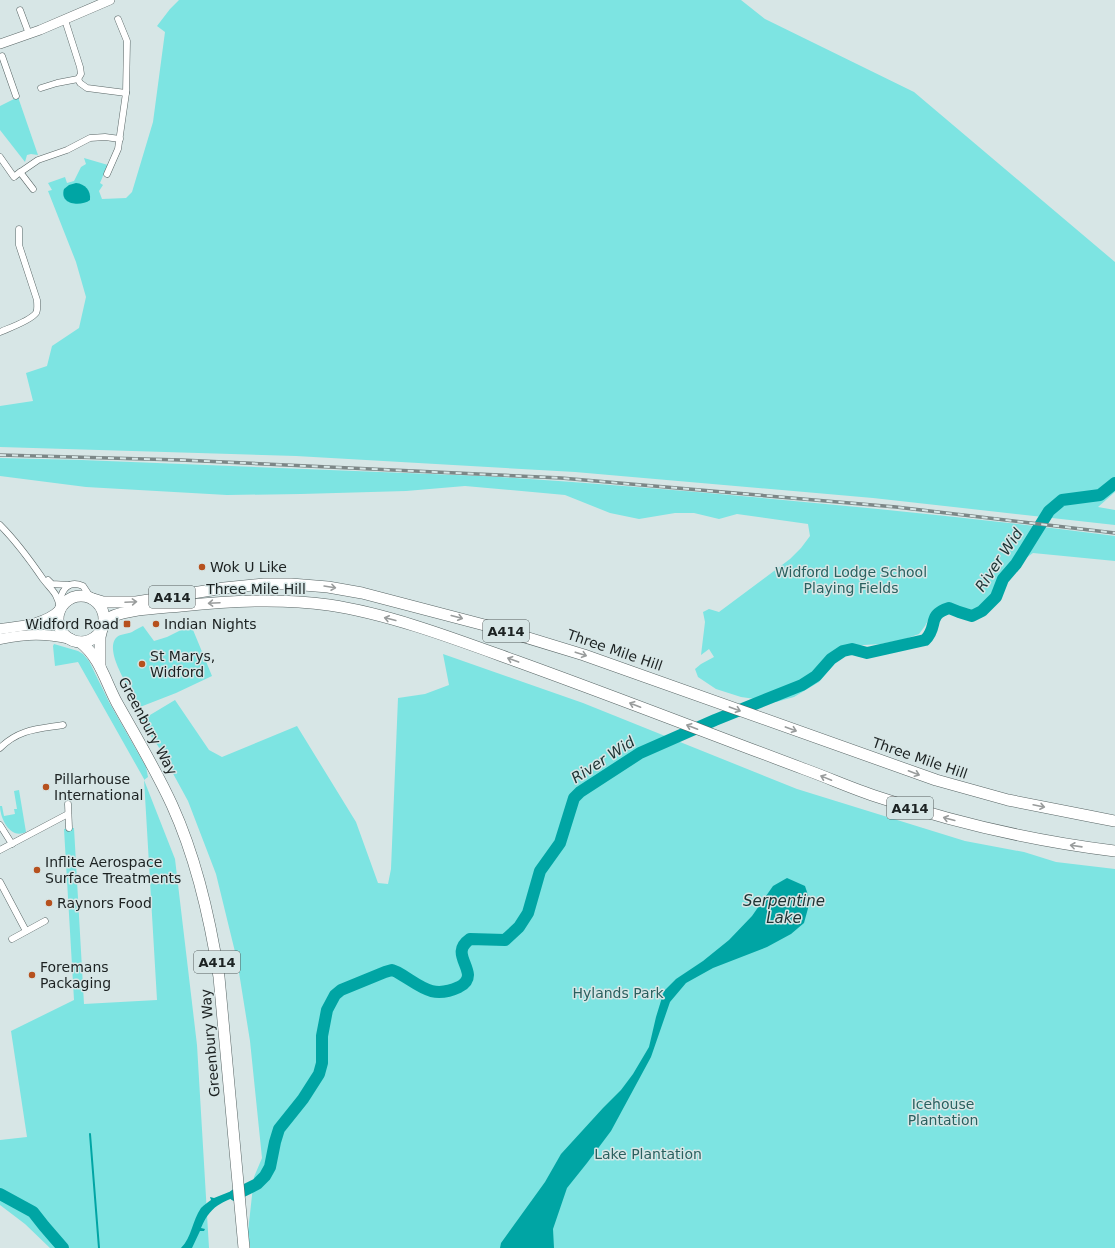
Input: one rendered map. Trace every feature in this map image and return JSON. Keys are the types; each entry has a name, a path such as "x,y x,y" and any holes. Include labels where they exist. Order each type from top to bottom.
{"highway":[{"name":"Three Mile Hill","path":"92,598 103,602 136,602 224,588 261,584 291,584 328,587 390,600 532,638 591,657 950,785 1008,800 1115,821"},
{"name":"A414","path":"84,596 92,598 101,606 104,615 103,625 98,635 93,638 76,640 64,634 60,628 58,618 60,607 73,597 84,596"},
{"name":"Three Mile Hill","path":"103,625 108,618 118,614 195,604 263,601 293,602 351,609 394,620 445,636 536,668 868,794 947,819 1012,835 1066,845 1115,851"},
{"name":"Greenbury Way","path":"100,666 100,637 103,625"},
{"name":"Greenbury Way","path":"76,640 89,650 100,666 112,694 151,763 172,805 188,844 203,891 219,977 244,1248"}],"main road":[{"path":"0,44 65,20 110,0"},
{"path":"0,629 42,622 50,618 60,607"},
{"path":"0,639 39,634 53,635 76,640"}],"street":[{"path":"20,10 29,34"},
{"path":"107,174 115,157 120,139 126,93 126,41 118,19"},
{"path":"41,88 78,79 81,74 65,20"},
{"path":"2,56 16,96"},
{"path":"0,73 7,70"},
{"path":"78,79 80,83 87,88 126,93"},
{"path":"22,171 38,160 67,150 90,138 105,137 120,139"},
{"path":"0,157 14,177 20,172 32,189"},
{"path":"0,332 32,317 36,313 37,308 37,300 19,245 19,229"},
{"path":"0,525 17,542 52,584 76,584 82,586 92,598"},
{"path":"39,570 46,582 56,594 60,607"},
{"path":"60,607 64,588 69,585"},
{"path":"0,748 9,740 21,733 63,725"},
{"path":"68,804 69,828"},
{"path":"0,850 68,814"},
{"path":"0,825 12,844"},
{"path":"0,882 26,931"},
{"path":"12,939 45,921"}],"green space":[{"path":"179,0 741,0 765,19 914,92 1115,262 1115,492 1098,507 1115,510 1115,525 873,498 575,472 296,456 0,447 0,406 33,401 26,373 47,366 52,346 79,328 86,297 76,262 48,191 52,190 48,183 65,177 67,183 74,181 81,167 86,164 84,158 108,165 100,183 103,185 99,191 102,199 126,198 132,192 153,122 165,32 157,26"},
{"path":"18,97 38,155 27,155 25,162 0,130 0,106"},
{"name":"Widford Lodge School Playing Fields","path":"0,458 481,476 616,485 797,501 1115,536 1115,561 1033,553 1002,575 1000,599 981,618 970,609 945,605 934,609 919,634 905,639 881,644 849,647 819,682 794,697 776,702 741,697 716,689 698,677 695,669 714,657 709,649 701,655 705,622 703,612 709,609 719,612 790,559 810,536 808,524 737,514 719,519 694,513 675,513 639,519 610,513 565,495 465,486 406,491 227,495 86,487 0,476"},
{"path":"191,625 212,676 176,693 140,707 120,672 113,652 113,643 120,635 132,632 143,626 154,641 167,637"},
{"path":"54,644 78,651 89,661 109,702 146,767 148,777 144,780 78,662 55,666"},
{"name":"Hylands Park","path":"443,654 583,703 797,789 965,841 1024,852 1056,862 1115,869 1115,1248 250,1248 248,1232 254,1177 262,1158 250,1041 237,960 216,874 188,801 158,746 140,721 175,700 209,750 222,757 297,726 356,822 378,883 388,884 391,869 398,698 425,694 449,685"},
{"path":"144,780 175,859 197,1045 209,1248 50,1248 25,1224 0,1205 0,1140 27,1137 11,1031 74,1000 64,829 74,828 84,1004 157,1000"},
{"path":"19,790 26,832 20,834 15,833 7,826 0,811 0,806 2,806 4,816 15,814 14,809 17,809 14,791"}],"water":[{"path":"76,183 87,188 90,193 90,200 76,204 65,198 63,194 64,189 69,185"},
{"name":"Serpentine Lake","path":"787,878 805,886 810,901 804,923 791,934 767,947 713,968 686,983 670,1002 651,1057 611,1131 567,1188 553,1229 554,1248 500,1248 501,1243 545,1182 561,1154 621,1090 633,1074 649,1047 664,991 676,979 703,961 729,940 752,916 773,886"},
{"path":"249,1184 250,1192 227,1200 210,1213 205,1219 201,1228 205,1229 204,1231 200,1231 192,1248 181,1248 188,1239 198,1213 201,1208 211,1200 210,1197 214,1198"}],"waterway":[{"name":"River Wid","path":"235,1195 257,1184 265,1176 270,1167 279,1129 303,1099 319,1074 322,1063 322,1036 327,1010 335,995 341,990 392,970 419,986 433,991 449,991 464,984 468,975 462,957 462,948 465,943 470,939 505,940 519,927 528,913 540,871 560,843 574,798 580,792 640,753 715,720 802,685 816,676 831,659 843,651 852,649 867,653 925,640 929,635 935,618 942,611 949,608 972,616 982,611 996,597 1003,579 1016,564 1049,511 1062,500 1100,495 1115,483"},
{"path":"90,1134 99,1248"},
{"name":"River Wid","path":"0,1194 33,1212 63,1248"}],"railway":[{"path":"0,455 181,460 561,478 896,507 1115,533"}],"place":[{"name":"Wok U Like","path":"202,567"},
{"name":"Widford Road","path":"127,624"},
{"name":"Indian Nights","path":"156,624"},
{"name":"St Marys, Widford","path":"142,664"},
{"name":"Pillarhouse International","path":"46,787"},
{"name":"Inflite Aerospace Surface Treatments","path":"37,870"},
{"name":"Raynors Food","path":"49,903"},
{"name":"Foremans Packaging","path":"32,975"}],"park label":[{"name":"Icehouse Plantation","path":"943,1112"},
{"name":"Lake Plantation","path":"648,1154"}]}
